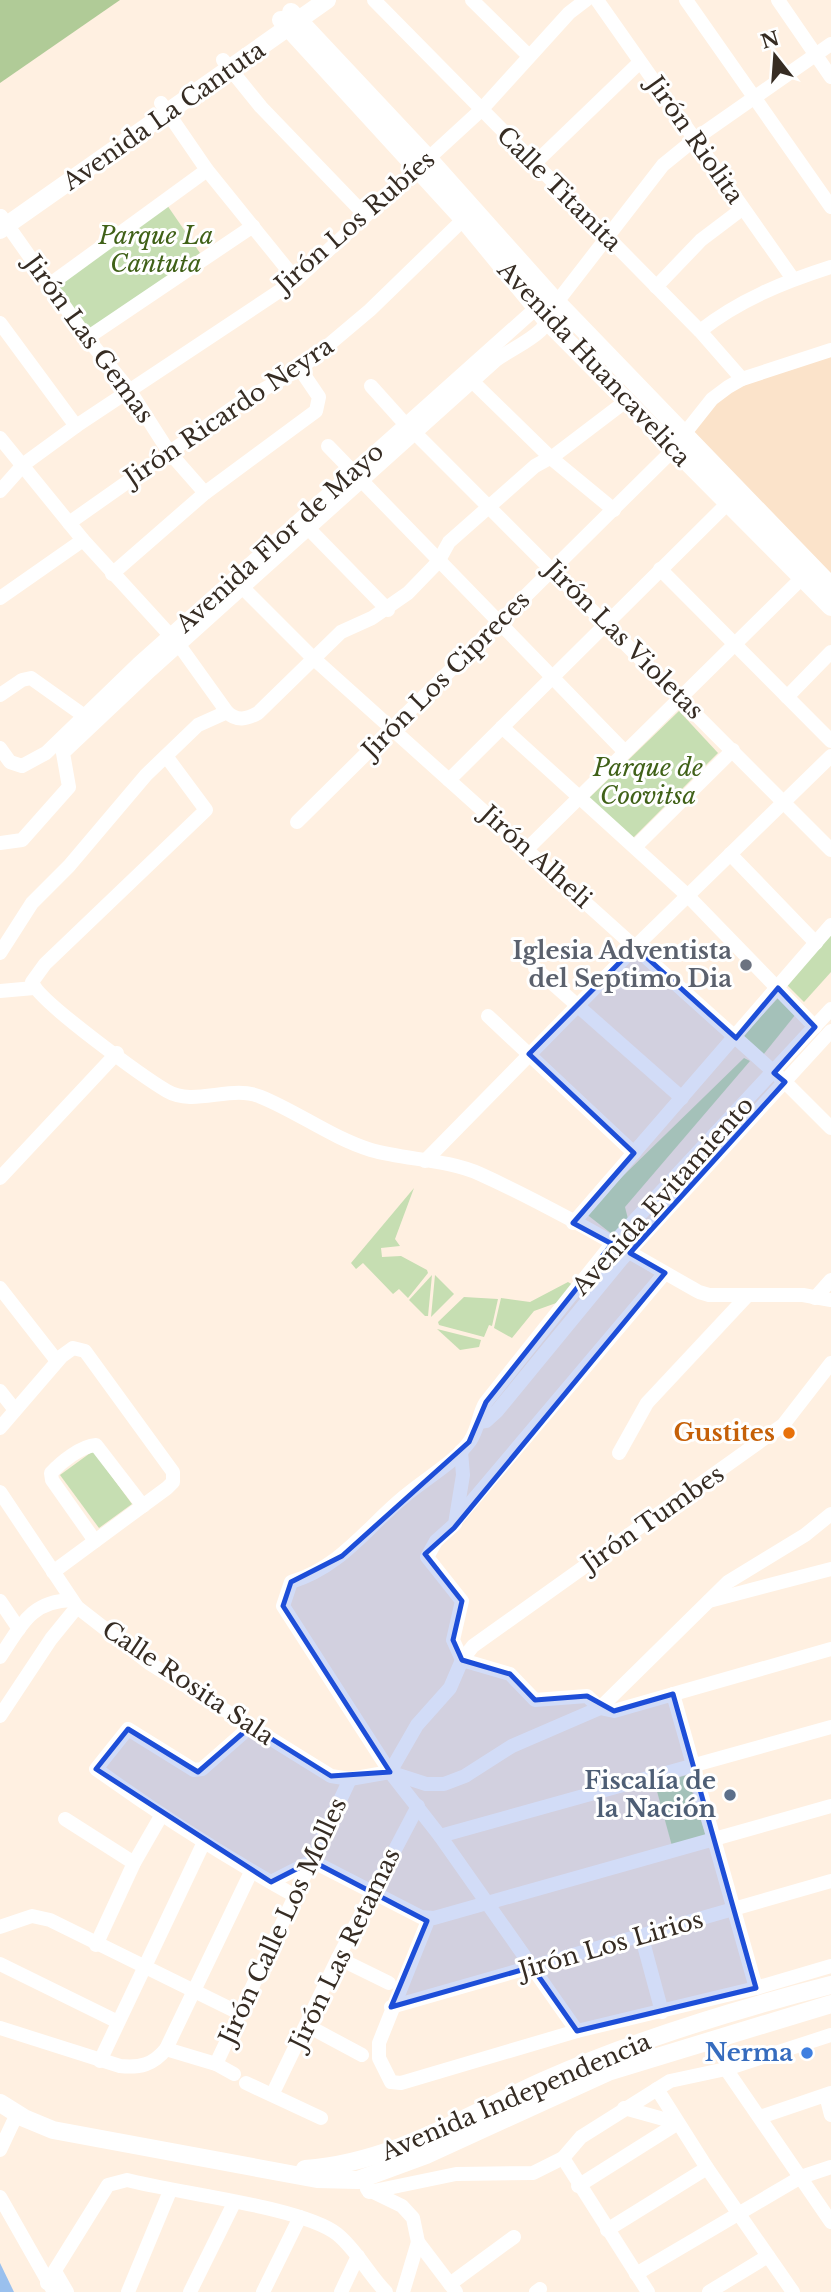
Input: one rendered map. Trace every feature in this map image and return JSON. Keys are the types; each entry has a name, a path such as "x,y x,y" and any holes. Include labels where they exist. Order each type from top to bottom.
{"main road":[{"name":"Avenida La Cantuta","path":"289,21 308,0"},
{"name":"Avenida La Cantuta","path":"2,222 226,64 289,21 327,0"},
{"name":"Avenida Huancavelica","path":"289,21 469,214 557,298 677,442 807,573 831,607"},
{"name":"Avenida Huancavelica","path":"469,214 541,314 626,401 677,442"},
{"name":"Avenida Huancavelica","path":"807,573 831,586"},
{"name":"Avenida Independencia","path":"278,2172 352,2164 419,2140 543,2081 614,2053 757,2004 831,1985"},
{"name":"Avenida Independencia","path":"0,2103 53,2130 364,2186 608,2072 831,2004"}],"street":[{"name":"Calle Titanita","path":"374,0 700,331 742,379"},
{"path":"472,0 529,56"},
{"name":"Jirón Los Rubíes","path":"0,491 24,464 76,426 296,280 481,110 569,13 586,0"},
{"name":"Jirón Riolita","path":"597,0 793,279"},
{"path":"686,0 831,207"},
{"path":"778,0 831,76"},
{"name":"Avenida Flor de Mayo","path":"0,843 22,840 69,787 64,753 175,641 557,298 607,239 663,165 695,139 831,44"},
{"path":"534,164 640,62"},
{"path":"226,64 261,107 365,215"},
{"path":"164,108 207,170 296,280"},
{"path":"49,285 207,170"},
{"path":"656,287 701,240 743,209"},
{"name":"Jirón Ricardo Neyra","path":"69,523 241,402 300,369 370,310 469,214"},
{"name":"Jirón Las Gemas","path":"2,222 87,338 130,391 169,452 205,493"},
{"path":"87,338 253,226"},
{"path":"700,331 725,312 793,279 831,267"},
{"name":"Avenida Flor de Mayo","path":"410,428 507,352 535,338 541,314"},
{"path":"0,323 76,426"},
{"name":"Jirón Los Cipreces","path":"297,822 393,729 498,621 614,510 677,442 712,399 742,379 831,350"},
{"path":"112,574 205,493 316,411 319,397 300,369"},
{"path":"472,381 551,458 614,510"},
{"name":"Jirón Las Violetas","path":"371,386 831,850"},
{"path":"0,438 112,574 175,641 227,712 232,717 243,719 258,713 312,657 341,632 388,610 438,562 449,542 535,466 551,458 626,401"},
{"path":"328,446 625,752"},
{"name":"Avenida Flor de Mayo","path":"0,748 9,762 22,766 46,753 83,715 242,587 309,529 356,476"},
{"path":"449,779 733,498"},
{"path":"309,529 388,610"},
{"path":"0,598 83,540"},
{"path":"660,569 831,741"},
{"path":"527,849 807,573"},
{"name":"Jirón Alheli","path":"242,587 312,657 736,1038 831,1128"},
{"path":"787,697 831,652"},
{"path":"0,695 22,680 31,678 83,715"},
{"path":"0,953 32,903 166,756 198,725 227,712"},
{"path":"502,727 688,895 826,1034"},
{"path":"635,847 733,750"},
{"path":"33,986 45,964 206,810 166,756"},
{"path":"425,1161 635,947 831,756"},
{"path":"730,854 816,943"},
{"path":"573,1223 736,1038 831,925"},
{"path":"535,968 682,1098"},
{"path":"0,991 33,986"},
{"path":"33,986 80,1031 117,1053 169,1092 192,1095 236,1091 260,1096 309,1123 370,1149 477,1173 709,1295 831,1300"},
{"name":"Avenida Evitamiento","path":"461,1451 476,1432 486,1402 614,1244 826,1034 831,1009"},
{"path":"488,1016 634,1153"},
{"path":"2,1170 117,1053"},
{"name":"Avenida Evitamiento","path":"479,1422 486,1421 497,1411 628,1253 780,1078"},
{"path":"457,1519 665,1273"},
{"path":"815,1298 831,1280"},
{"path":"0,1288 57,1361"},
{"path":"619,1453 647,1403 748,1295"},
{"path":"0,1427 57,1361 73,1348 85,1351 173,1472 173,1482 53,1572"},
{"name":"Jirón Tumbes","path":"462,1660 473,1646 783,1425 831,1363"},
{"path":"0,1391 15,1410"},
{"path":"95,1541 52,1480 51,1472 55,1468 88,1446 96,1445 143,1506"},
{"path":"390,1772 417,1725 450,1688 462,1660 453,1640 462,1601 427,1557 436,1541 454,1528 457,1519 463,1475 461,1451"},
{"path":"461,1451 398,1501 342,1556 320,1570 291,1582 283,1606 390,1772 440,1836 576,2031"},
{"name":"Calle Rosita Sala","path":"0,1492 74,1604 149,1663 331,1776 350,1779"},
{"path":"350,1779 390,1772 426,1784 444,1784 466,1776 512,1746 600,1708 728,1581 805,1535 831,1514"},
{"path":"708,1601 831,1569"},
{"path":"0,1601 19,1629"},
{"path":"0,1657 19,1629 41,1605 74,1604"},
{"path":"0,1716 74,1604"},
{"path":"483,1666 486,1638"},
{"path":"462,1660 518,1679 534,1700 587,1696 600,1708 614,1711 831,1649"},
{"path":"673,1694 757,1988"},
{"path":"251,1726 202,1769 194,1770 128,1729 96,1769 161,1816 295,1896"},
{"path":"440,1836 831,1727"},
{"name":"Jirón Calle Los Molles","path":"216,2064 350,1779"},
{"name":"Jirón Las Retamas","path":"273,2093 308,2026 338,1958 418,1806"},
{"path":"271,1882 312,1861 421,1917 429,1917 488,1904 831,1806"},
{"path":"96,1945 134,1863 161,1816"},
{"path":"65,1819 134,1863"},
{"path":"100,2061 142,1967 204,1842"},
{"path":"0,2028 120,2066 142,2066 155,2061 166,2049 191,1992 251,1872"},
{"name":"Jirón Los Lirios","path":"391,2007 642,1938 831,1881"},
{"path":"0,1927 24,1918 41,1917 241,2014"},
{"path":"429,1917 391,2007 379,2043 379,2058 384,2074 391,2082 401,2083 576,2031 757,1988 831,1966"},
{"path":"642,1938 662,2012"},
{"path":"338,1958 389,1983"},
{"path":"0,1964 118,2022"},
{"path":"308,2026 362,2055"},
{"path":"364,2186 456,2174 533,2173 563,2158 581,2137 670,2081 726,2068 831,2035"},
{"path":"166,2049 216,2064 234,2074"},
{"path":"726,2068 831,2222"},
{"path":"246,2083 273,2093 321,2118"},
{"path":"657,2089 707,2168 793,2292"},
{"path":"760,2117 828,2094 831,2115"},
{"path":"624,2108 678,2123"},
{"path":"0,2150 17,2114"},
{"path":"578,2186 678,2123"},
{"path":"563,2158 578,2186 648,2292"},
{"path":"636,2274 801,2177 831,2167"},
{"path":"607,2231 707,2168"},
{"path":"52,2283 103,2191 113,2182 127,2179 170,2191 300,2217 334,2232 358,2256 386,2292"},
{"path":"364,2186 402,2206 413,2218 418,2242 453,2288 514,2237"},
{"path":"128,2292 170,2191"},
{"path":"0,2197 52,2283 67,2292"},
{"path":"190,2292 234,2203"},
{"path":"263,2292 300,2217"},
{"path":"403,2292 418,2242"},
{"path":"341,2292 358,2256"},
{"path":"709,2292 768,2256"}],"highlighted area":[{"path":"635,947 736,1038 778,988 815,1027 774,1073 785,1082 630,1253 665,1273 454,1528 425,1554 462,1601 453,1640 462,1660 510,1674 535,1700 587,1696 614,1711 673,1694 756,1988 577,2031 532,1967 391,2007 427,1921 312,1861 271,1882 96,1769 128,1729 198,1772 251,1726 331,1776 390,1772 283,1606 291,1582 342,1556 469,1442 486,1402 612,1244 573,1223 634,1153 529,1054"}],"shaded area":[{"path":"831,354 831,582 686,434 709,409 746,381"}],"green space":[{"path":"0,0 120,0 0,83"},
{"name":"Parque La Cantuta","path":"167,205 200,253 88,332 54,286"},
{"name":"Parque de Coovitsa","path":"679,711 718,753 633,838 589,798"},
{"path":"831,930 831,972 804,1002 786,984"},
{"path":"778,998 796,1014 763,1055 742,1037"},
{"path":"744,1058 750,1061 625,1207 629,1223 617,1238 585,1213"},
{"path":"414,1188 395,1239 400,1246 381,1248 382,1257 401,1256 427,1270 428,1273 408,1298 399,1289 393,1294 363,1263 356,1269 351,1263"},
{"path":"432,1275 428,1316 425,1316 409,1300"},
{"path":"435,1275 454,1294 431,1317"},
{"path":"568,1282 573,1285 559,1302 534,1311 512,1338 494,1328 501,1298 530,1302"},
{"path":"464,1297 498,1299 492,1326 489,1325 484,1337 439,1325 438,1322"},
{"path":"437,1329 481,1340 479,1347 460,1350"},
{"path":"93,1451 132,1504 99,1528 60,1475"},
{"path":"687,1775 706,1837 672,1846 655,1784"}],"water":[{"path":"0,2263 14,2292 0,2292"}],"place":[{"name":"Iglesia Adventista del Septimo Dia","path":"746,965"},
{"name":"Gustites","path":"789,1433"},
{"name":"Fiscalía de la Nación","path":"730,1795"},
{"name":"Nerma","path":"807,2053"}]}
